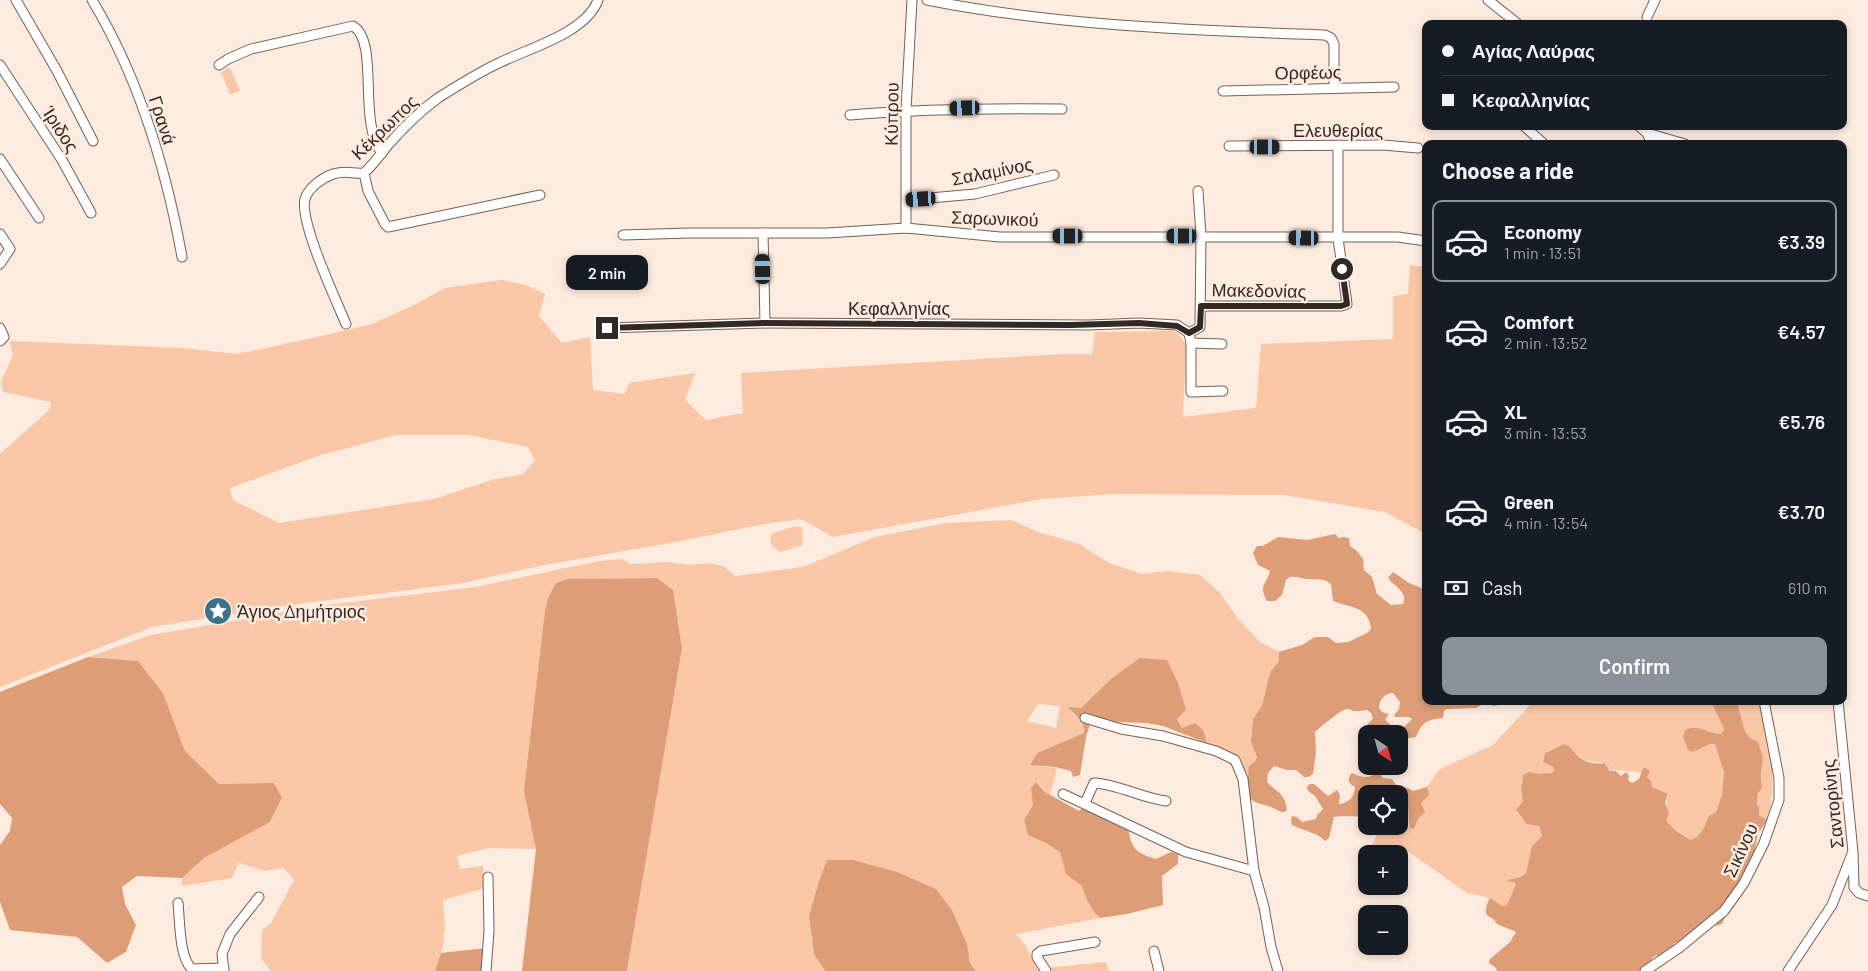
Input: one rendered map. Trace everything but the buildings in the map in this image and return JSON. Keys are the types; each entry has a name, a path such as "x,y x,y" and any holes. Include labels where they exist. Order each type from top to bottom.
{"street":[{"path":"16,0 58,71 93,140"},
{"name":"Γρανά","path":"92,0 124,58 135,86 174,211 182,258"},
{"name":"Κέκρωπος","path":"346,324 319,260 305,213 305,200 312,188 332,175 349,171 364,174 421,112 438,98 501,62 548,43 580,22 592,10 598,0"},
{"name":"Κύπρου","path":"906,228 906,110 912,0"},
{"path":"927,0 984,11 1074,21 1325,35 1331,38 1334,44 1334,87"},
{"path":"1488,0 1513,20"},
{"path":"1647,17 1655,0"},
{"path":"219,66 228,58 251,50 353,26 361,34 367,59 370,126 374,140 382,153"},
{"name":"Ίριδος","path":"0,65 62,160 91,213"},
{"name":"Ορφέως","path":"1222,91 1394,87"},
{"path":"850,115 906,110 965,108 1062,109"},
{"path":"1528,130 1540,140"},
{"path":"1644,130 1650,140"},
{"path":"1647,133 1671,140"},
{"name":"Ελευθερίας","path":"1229,146 1338,147 1383,145 1418,148"},
{"path":"1338,147 1338,238"},
{"path":"0,159 39,218"},
{"path":"364,174 372,200 384,224 388,227 540,195"},
{"name":"Σαλαμίνος","path":"907,200 975,194 1054,175"},
{"path":"1198,191 1201,236 1201,306 1200,327 1189,333 1191,343 1191,392 1223,392"},
{"name":"Σαρωνικού","path":"623,235 827,233 906,228 1000,237 1398,237 1422,240"},
{"path":"762,233 765,323"},
{"path":"0,234 10,249 0,264"},
{"name":"Μακεδονίας","path":"1201,306 1300,307 1341,306 1347,304 1338,238"},
{"name":"Κεφαλληνίας","path":"607,328 765,323 1089,325 1139,323 1177,326 1189,333"},
{"path":"0,328 2,339"},
{"path":"1191,343 1222,344"},
{"name":"Σικίνου","path":"1645,971 1679,948 1724,911 1744,883 1764,843 1779,800 1778,770 1765,705"},
{"name":"Σαντορίνης","path":"1838,705 1853,852 1854,887 1859,893 1868,896"},
{"path":"1085,718 1121,729 1163,736 1216,751 1235,760 1243,779 1254,871 1278,971"},
{"path":"1085,803 1094,783 1166,801"},
{"path":"1063,794 1186,852 1254,871"},
{"path":"1788,971 1832,905 1853,852"},
{"path":"486,971 489,930 488,877"},
{"path":"178,903 184,957 188,965 192,968 224,970 222,954 230,934 258,897"},
{"path":"1046,971 1037,957 1041,950 1095,942"},
{"path":"1154,951 1158,971"}],"shaded area":[{"path":"230,68 240,91 230,95 221,72"},
{"path":"1410,265 1422,266 1422,532 1385,512 1284,495 1114,494 1042,499 833,537 801,519 759,525 539,566 463,583 283,606 152,627 0,687 0,454 50,409 51,402 3,392 1,382 13,355 10,341 182,348 237,354 372,324 412,306 445,288 502,280 526,285 545,294 539,316 562,343 590,337 593,390 625,394 629,383 695,373 685,400 706,420 743,413 741,373 1092,354 1095,332 1174,331 1186,345 1183,417 1256,408 1261,344 1393,339 1393,296 1408,294","holes":["396,435 469,435 528,447 535,460 523,474 492,480 434,499 279,523 233,500 230,488 321,455"]},
{"path":"1011,520 1038,532 1079,544 1109,563 1142,574 1166,571 1200,575 1220,593 1239,620 1260,642 1279,652 1279,661 1271,671 1262,706 1253,719 1251,736 1257,756 1247,773 1247,778 1244,770 1232,755 1207,743 1203,730 1182,728 1177,718 1111,679 1081,708 1072,713 1083,723 1084,733 1037,753 1030,765 1057,768 1050,795 1037,782 1033,805 1024,820 1028,834 1060,852 1066,873 1082,886 1087,900 1100,918 1016,934 1026,946 1037,969 1106,962 1109,971 976,971 970,963 967,944 952,910 936,889 853,860 828,860 819,881 809,916 814,954 825,971 627,971 682,648 673,590 657,578 567,579 556,583 545,611 525,791 536,849 489,848 457,856 460,869 483,866 485,888 443,900 445,928 443,947 435,971 271,971 261,958 262,930 271,923 294,880 284,868 265,871 239,863 232,878 182,886 182,878 204,858 270,822 282,799 274,783 219,784 185,751 163,693 138,661 88,657 151,635 319,606 476,587 599,561 622,559 631,564 667,562 690,565 711,563 725,567 735,576 803,567 875,537 946,523","holes":["1038,704 1060,706 1056,728 1027,721"]},
{"path":"793,527 802,527 803,545 780,552 772,546 770,538 773,533"},
{"path":"1335,534 1339,538 1349,538 1350,546 1363,559 1364,570 1372,577 1377,594 1391,605 1403,604 1404,600 1402,592 1388,578 1393,572 1409,583 1422,588 1422,705 1482,705 1476,708 1447,709 1444,711 1443,718 1426,722 1416,737 1408,738 1408,725 1406,725 1412,719 1409,717 1395,717 1394,715 1399,709 1400,702 1393,693 1385,696 1379,705 1382,712 1389,714 1385,720 1390,725 1367,725 1373,718 1367,710 1344,710 1315,732 1316,752 1313,774 1304,777 1296,770 1287,770 1274,766 1268,773 1267,782 1282,796 1286,803 1287,809 1285,812 1252,800 1247,783 1249,766 1257,757 1251,742 1253,719 1262,706 1271,671 1279,661 1279,652 1302,645 1315,637 1328,637 1336,643 1348,642 1367,633 1371,629 1367,616 1363,612 1333,601 1331,584 1322,580 1290,577 1286,580 1282,595 1275,601 1267,601 1263,588 1270,571 1258,565 1253,553 1257,546 1263,546 1278,537 1307,540"},
{"path":"657,578 673,590 682,648 627,971 522,971 536,849 524,791 548,598 556,583 567,579"},
{"path":"88,657 138,661 163,693 185,751 219,784 274,783 282,798 270,822 204,858 182,878 137,876 122,887 125,904 136,925 126,952 107,963 77,937 10,930 0,902 0,845 10,831 12,818 0,804 0,692"},
{"path":"1140,658 1167,660 1178,683 1186,710 1177,719 1182,728 1195,723 1203,730 1207,743 1163,726 1146,723 1116,722 1093,715 1086,737 1080,775 1073,777 1071,771 1055,767 1030,765 1037,753 1084,733 1083,723 1068,707 1081,708 1111,679"},
{"path":"1530,705 1713,705 1724,731 1721,734 1716,734 1699,728 1690,728 1685,730 1683,736 1688,749 1693,750 1715,744 1724,773 1722,795 1716,812 1708,817 1704,828 1697,837 1691,840 1667,823 1668,795 1652,787 1647,777 1649,773 1643,768 1642,772 1611,770 1606,763 1584,759 1564,744 1549,750 1543,757 1543,761 1553,767 1554,770 1552,773 1522,777 1521,790 1523,801 1518,807 1517,813 1525,823 1539,826 1542,836 1532,846 1526,873 1511,881 1516,884 1507,905 1502,906 1490,898 1467,893 1408,852 1408,845 1372,845 1377,835 1408,835 1408,826 1411,829 1418,820 1422,810 1421,803 1429,792 1427,787 1440,769 1493,745"},
{"path":"1713,705 1739,705 1744,729 1750,738 1758,742 1763,758 1762,788 1758,794 1757,805 1759,806 1759,815 1767,820 1758,834 1754,854 1722,924 1710,927 1703,935 1698,928 1692,931 1694,934 1674,944 1675,949 1658,958 1657,955 1652,958 1651,971 1497,971 1489,963 1489,960 1510,942 1516,932 1497,924 1487,915 1487,904 1490,898 1502,906 1507,905 1516,884 1507,881 1526,873 1532,846 1542,836 1539,826 1526,824 1516,810 1523,801 1521,790 1523,775 1529,772 1539,774 1552,773 1553,767 1543,762 1545,753 1564,744 1586,761 1605,763 1610,771 1616,771 1621,776 1626,772 1629,776 1628,780 1632,783 1639,779 1643,768 1646,768 1650,772 1647,777 1651,781 1652,787 1668,794 1665,802 1669,814 1666,820 1681,834 1691,840 1697,837 1704,828 1708,817 1716,812 1722,795 1724,773 1715,744 1710,744 1693,752 1688,750 1683,736 1685,730 1690,728 1699,728 1716,734 1721,734 1724,730"},
{"path":"1739,705 1761,705 1769,746 1772,775 1771,805 1767,820 1759,815 1758,808 1758,799 1762,785 1761,770 1753,740 1743,728"},
{"path":"1352,773 1359,776 1380,775 1383,778 1392,779 1396,785 1358,785 1358,817 1334,817 1329,838 1325,841 1292,825 1292,816 1297,817 1302,822 1316,819 1323,809 1315,796 1308,791 1307,787 1310,784 1314,784 1328,796 1337,790 1340,795 1339,804 1348,801 1354,794 1355,787 1350,783 1349,779"},
{"path":"1036,782 1045,792 1079,811 1084,807 1128,829 1133,846 1144,855 1156,859 1171,852 1178,854 1178,864 1162,876 1163,905 1127,914 1100,918 1087,900 1082,886 1066,874 1060,852 1028,835 1024,820 1033,805 1031,788"},
{"path":"1427,787 1428,796 1421,803 1425,812 1419,818 1414,828 1411,829 1409,826 1408,788 1413,791"},
{"path":"827,860 853,860 897,872 936,889 952,910 967,944 970,963 976,971 825,971 814,954 809,916"},
{"path":"485,948 482,971 435,971 441,953"}],"place":[{"name":"Άγιος Δημήτριος","path":"218,611"}],"route":[{"path":"607,328 765,323 1089,325 1139,323 1177,326 1189,333 1200,327 1201,306 1300,307 1341,306 1347,304 1342,269"}]}
